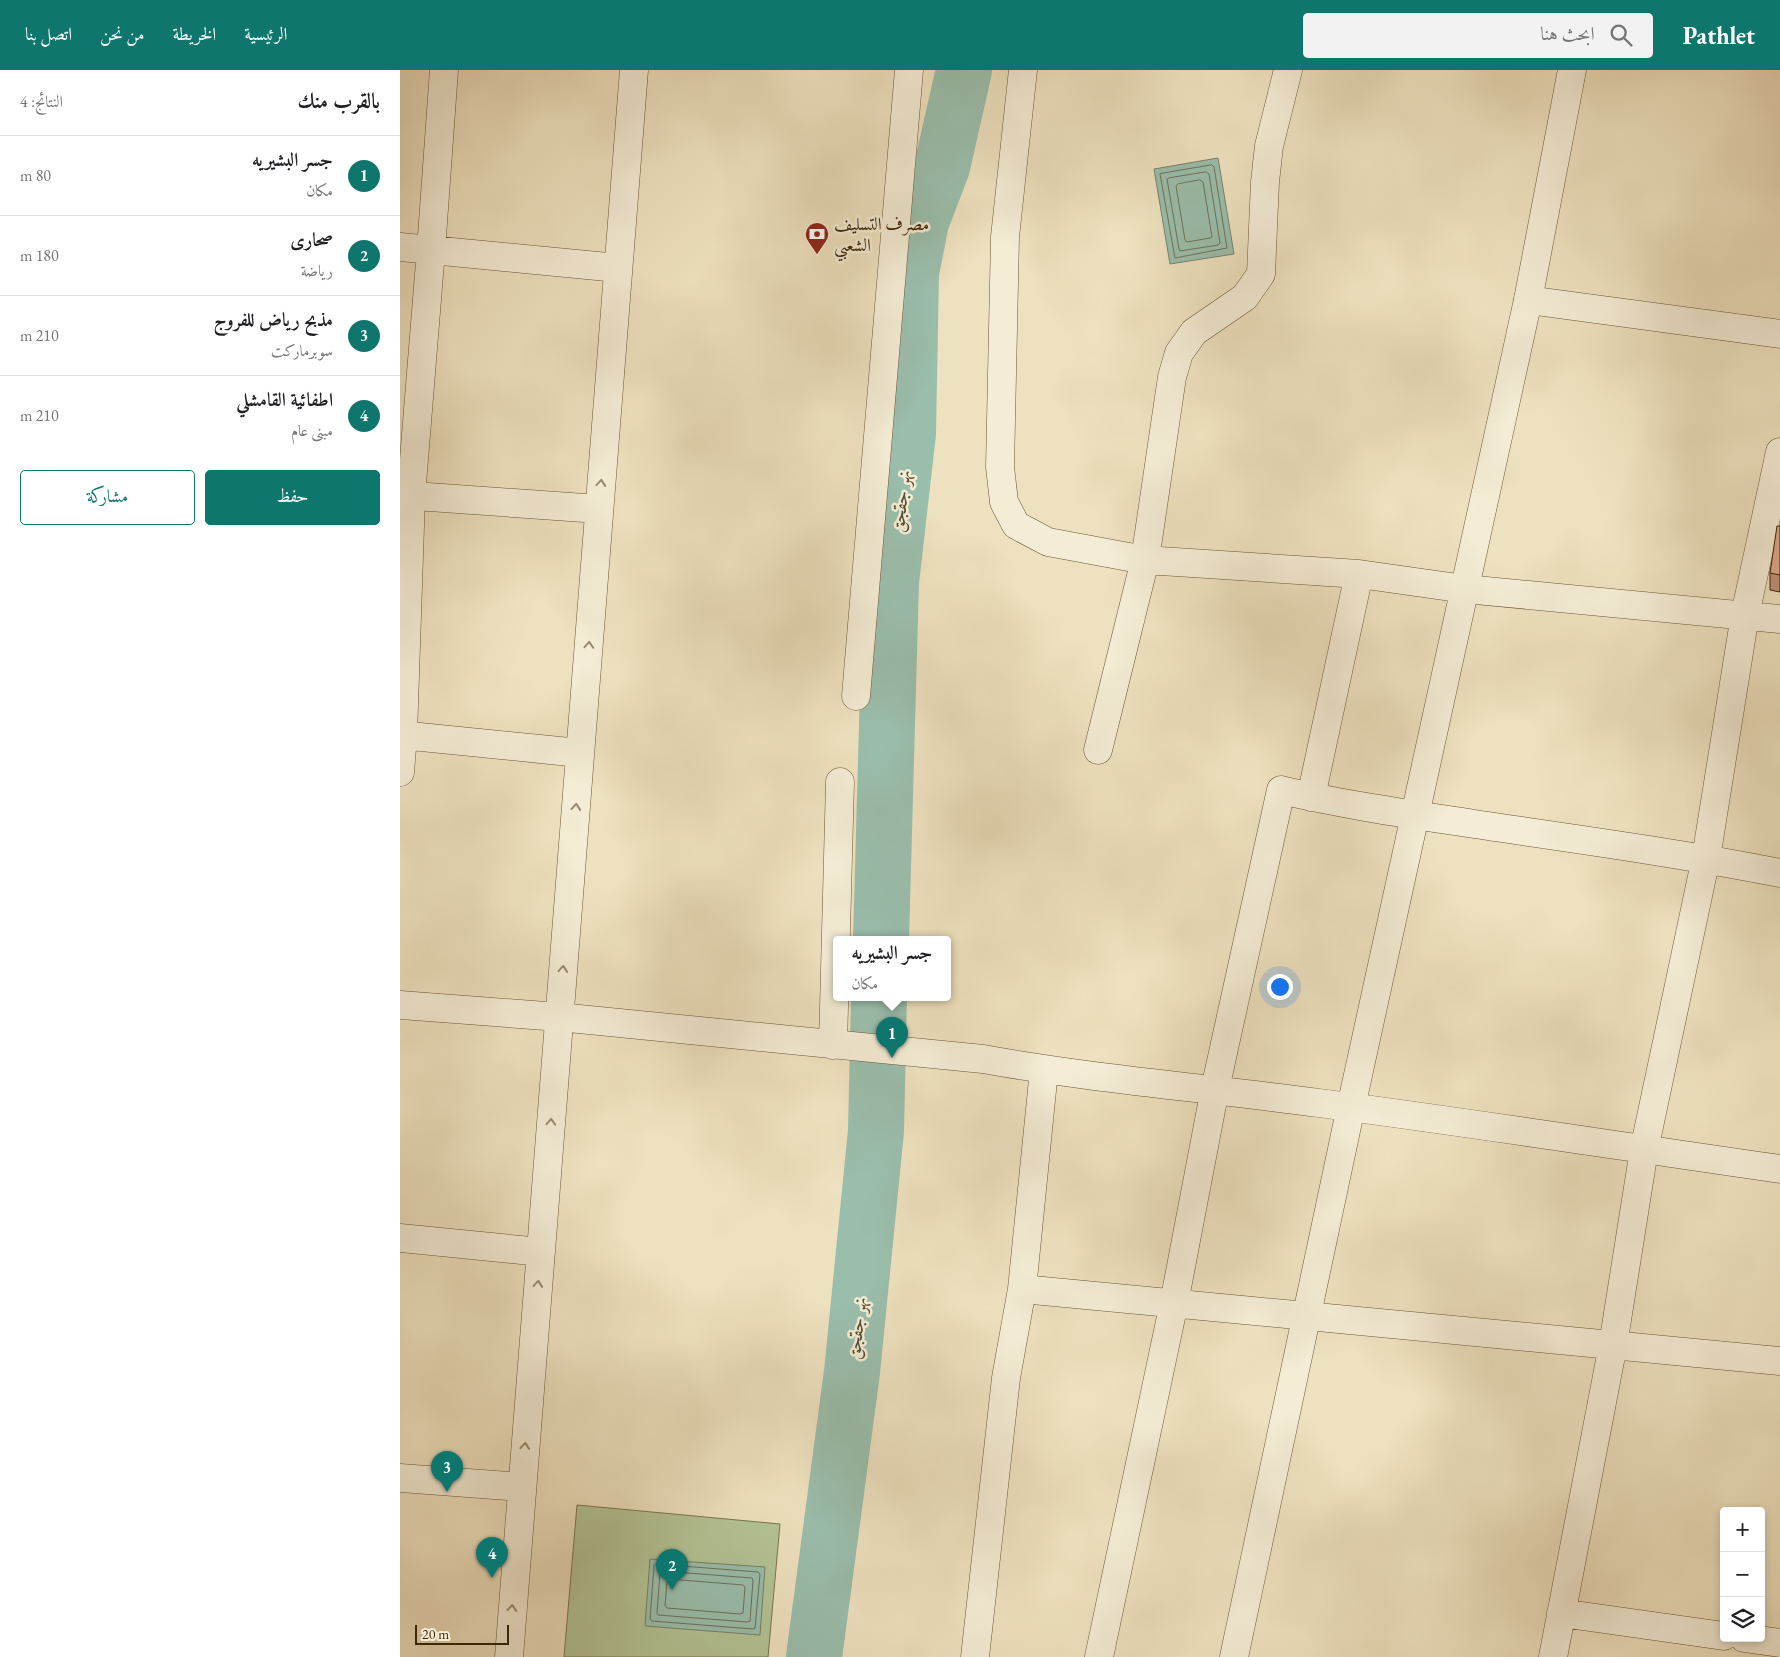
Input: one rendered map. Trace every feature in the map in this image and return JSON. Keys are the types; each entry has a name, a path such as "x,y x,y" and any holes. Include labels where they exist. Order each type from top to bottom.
{"street":[{"path":"400,772 406,496 432,250 444,70"},
{"path":"508,1657 634,70"},
{"path":"856,696 909,70"},
{"path":"1023,70 1006,237 1000,467 1004,502 1016,525 1048,542 1145,560 1359,574 1465,589 1745,615 1780,620"},
{"path":"1098,750 1145,560 1172,377 1180,353 1194,332 1244,297 1261,274 1265,182 1269,146 1288,70"},
{"path":"1234,1657 1414,815 1528,300 1572,70"},
{"path":"400,247 618,268"},
{"path":"1528,300 1780,334"},
{"path":"1553,1657 1613,1345 1644,1150 1706,858 1745,615 1780,452"},
{"path":"406,496 599,509"},
{"path":"1311,797 1359,574"},
{"path":"402,735 580,753"},
{"path":"836,936 840,782"},
{"path":"1099,1657 1174,1303 1215,1089 1281,790 1414,815 1706,858 1780,873"},
{"path":"833,1044 834,1001"},
{"path":"400,1005 559,1017 983,1059 1044,1070 1215,1089 1351,1107 1780,1169"},
{"path":"975,1657 1006,1378 1022,1289 1044,1070"},
{"path":"400,1238 541,1252"},
{"path":"1022,1289 1780,1361"},
{"path":"400,1478 522,1487"},
{"path":"1561,1614 1720,1635"},
{"path":"1765,1641 1780,1643"}],"shaded area":[{"path":"577,1505 780,1524 768,1657 564,1657"}],"water":[{"path":"1218,158 1234,254 1170,264 1154,169"},
{"path":"650,1559 765,1567 760,1635 645,1626"}],"building":[{"path":"1777,526 1780,526 1780,575 1770,573"}],"waterway":[{"name":"نهر جقجق","path":"881,936 891,582 908,433 911,273 921,222 942,167 964,70"},
{"name":"نهر جقجق","path":"814,1657 852,1372 876,1131 879,1001"}],"place":[{"name":"مصرف التسليف الشعبي","path":"817,255"},
{"name":"جسر البشيريه","path":"892,1058"},
{"name":"مذبح رياض للفروج","path":"447,1492"},
{"name":"اطفائية القامشلي","path":"492,1578"},
{"name":"صحارى","path":"672,1590"}]}
